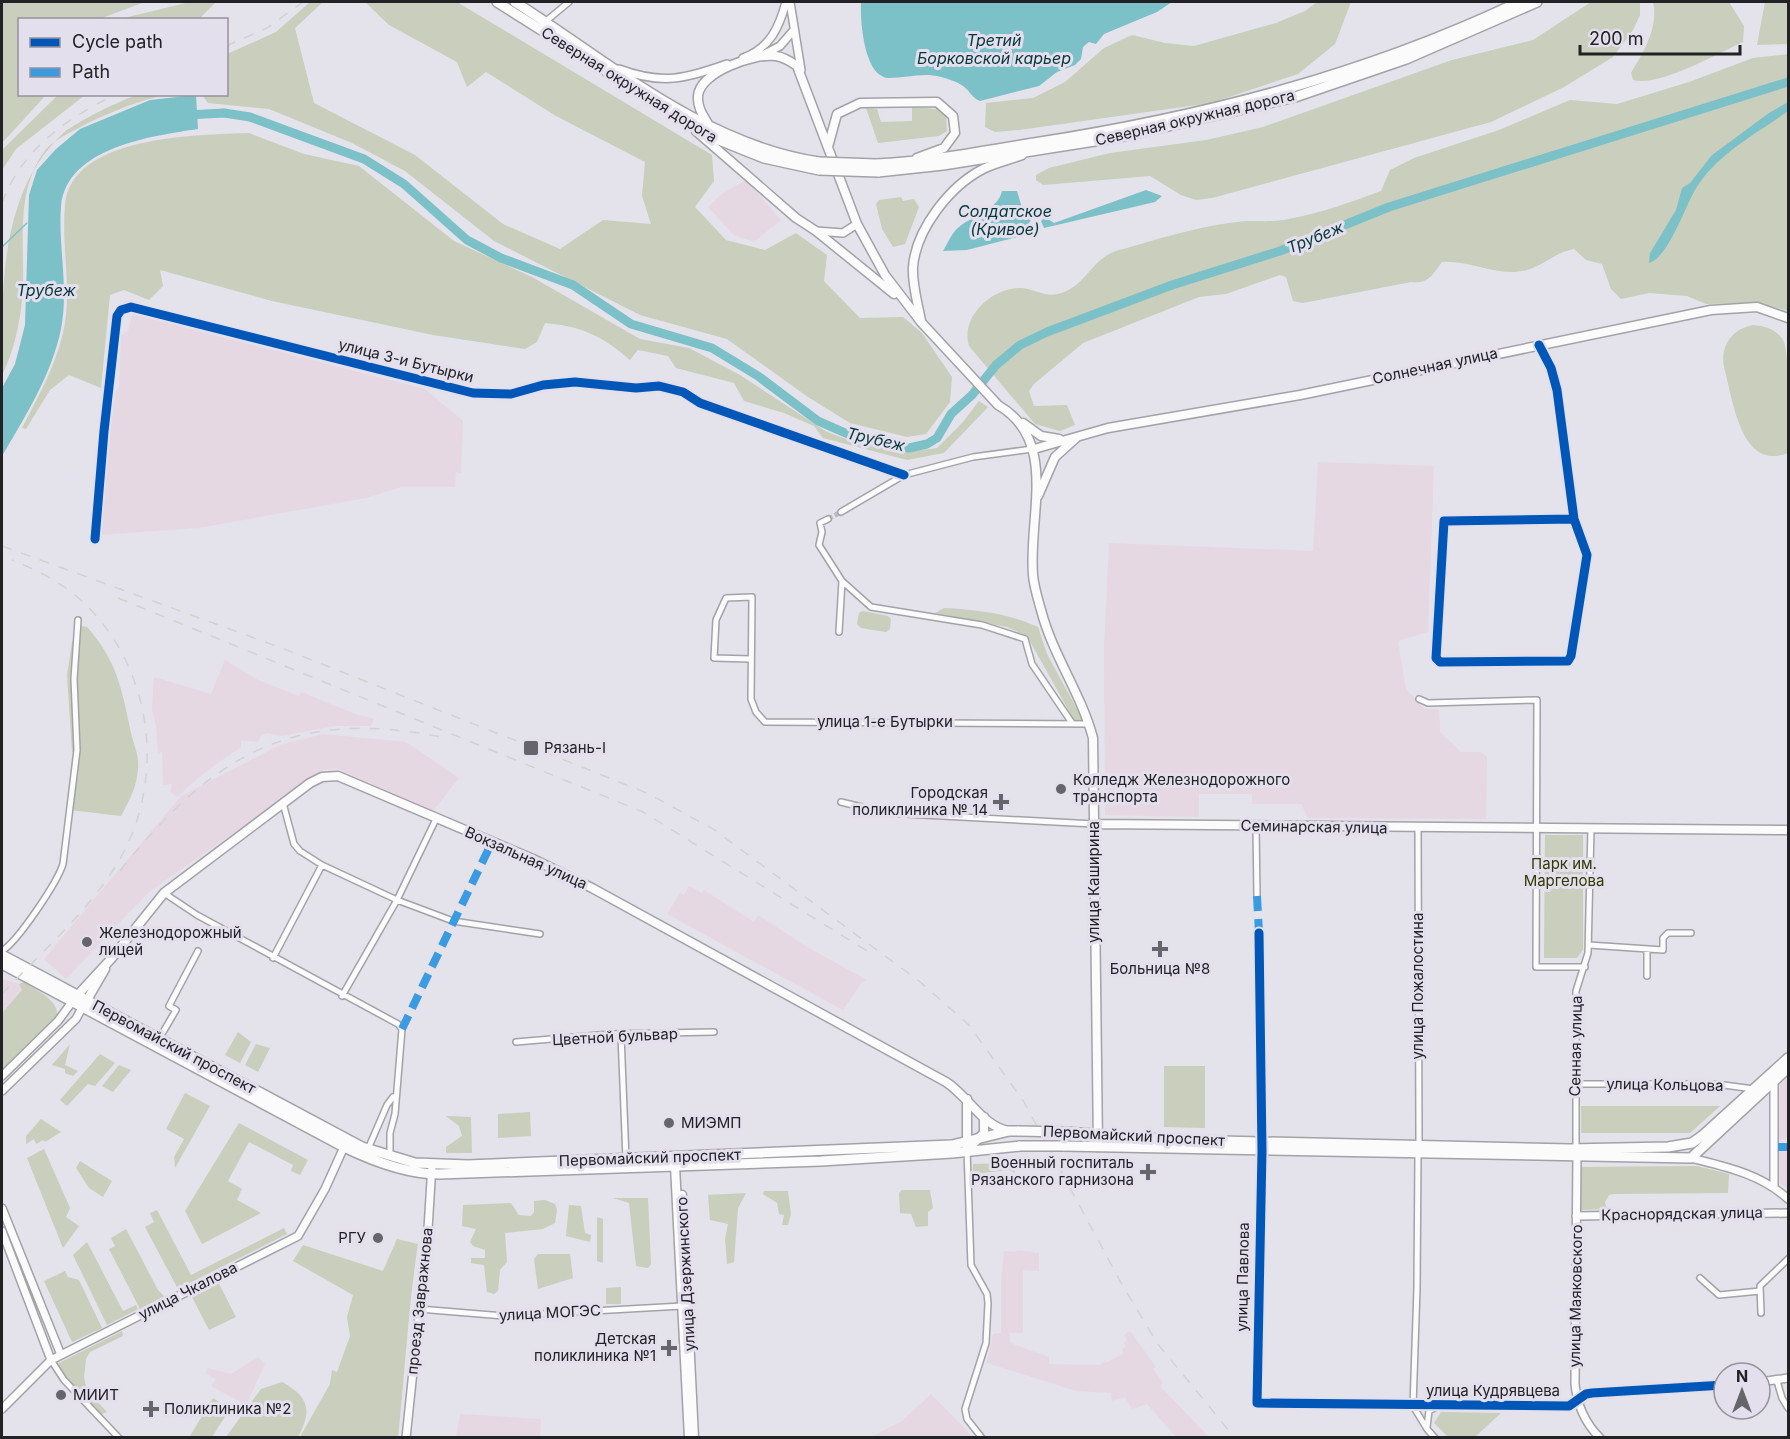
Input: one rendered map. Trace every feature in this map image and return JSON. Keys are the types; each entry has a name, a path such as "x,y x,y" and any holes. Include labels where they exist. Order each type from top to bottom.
{"main road":[{"name":"Северная окружная дорога","path":"497,2 691,126 727,145 764,158 819,166 877,168 1029,152 1150,131 1295,97 1406,59 1537,2"},
{"name":"Северная окружная дорога","path":"515,2 710,127 760,148 819,166"},
{"path":"903,162 1118,130 1249,100 1402,52 1519,2"},
{"path":"710,127 699,108 698,94 700,87 716,72 757,58 778,56 797,66 857,224 885,275 902,299 998,405 1014,414 1041,436 1068,439"},
{"path":"828,148 837,114 852,105 925,101 937,102 946,107 955,124 951,142 937,152 877,168"},
{"path":"691,126 795,218 816,231 902,299"},
{"path":"921,322 913,268 919,241 934,214 973,175 985,168 1029,152"},
{"name":"Солнечная улица","path":"1034,449 1119,426 1300,395 1732,307 1757,307 1788,318"},
{"path":"1014,414 1034,449"},
{"name":"Солнечная улица","path":"1035,505 1055,457 1079,436"},
{"name":"улица Каширина","path":"1034,449 1033,575 1035,588 1053,649 1089,724 1093,738 1098,1147"},
{"name":"Вокзальная улица","path":"75,998 111,959 164,892 316,780 335,776 533,859 607,896 946,1082 967,1098 994,1127 1009,1131"},
{"name":"Семинарская улица","path":"1094,824 1788,830"},
{"path":"2,953 84,1003"},
{"name":"Вокзальная улица","path":"84,1003 111,959"},
{"path":"2,964 75,998"},
{"name":"Первомайский проспект","path":"84,1003 159,1039 368,1149 432,1170 626,1159 678,1161"},
{"name":"Первомайский проспект","path":"84,1003 344,1147 392,1166 432,1170 678,1161 821,1161 968,1146 1262,1146 1577,1152 1692,1158"},
{"path":"1755,1089 1788,1058"},
{"path":"1692,1158 1788,1068"},
{"name":"Первомайский проспект","path":"1577,1152 1668,1147 1692,1143 1755,1089"},
{"path":"967,1098 968,1146"},
{"path":"968,1116 973,1112 982,1115 985,1129 981,1138"},
{"name":"Первомайский проспект","path":"968,1146 981,1138 1009,1131 1019,1131 1262,1146"},
{"name":"улица Дзержинского","path":"678,1161 682,1306 694,1437"},
{"name":"улица Дзержинского","path":"678,1161 690,1388 689,1437"}],"street":[{"path":"546,21 569,2"},
{"path":"788,2 801,73"},
{"path":"614,67 640,77 671,80 746,57 770,40 788,2"},
{"path":"757,58 780,46 793,31"},
{"path":"816,231 843,233 857,224"},
{"name":"улица 3-и Бутырки","path":"95,538 117,316 122,310 131,307 472,393 511,394 543,385 575,382 636,388 659,386 683,392 700,403 904,475"},
{"path":"1539,345 1557,390 1574,519 1587,555 1568,661 1440,662 1436,658 1444,521 1574,519"},
{"path":"843,511 904,475 974,457 1034,449"},
{"path":"828,519 820,523 822,532 819,545 842,581 871,607 982,625 1025,639 1032,664 1072,723"},
{"path":"839,632 842,581"},
{"name":"улица 1-е Бутырки","path":"750,659 714,657 716,620 726,598 752,597 751,699 756,712 765,722 1089,724"},
{"path":"2,953 28,921 58,876 63,864 77,750 74,679 78,620"},
{"path":"1419,699 1428,703 1538,700 1536,967 1585,967"},
{"name":"Семинарская улица","path":"841,802 886,813 1094,824"},
{"path":"283,803 292,834 300,851 322,865 397,900 453,921 540,934"},
{"path":"342,996 397,900 436,819"},
{"path":"1256,827 1257,896"},
{"name":"улица Пожалостина","path":"1413,1406 1418,1288 1418,828"},
{"name":"Сенная улица","path":"1577,1152 1576,991 1585,967 1589,945 1591,828"},
{"path":"273,958 322,865"},
{"path":"164,892 197,915 402,1029 390,1157"},
{"name":"улица Павлова","path":"1257,1403 1262,1146 1259,933"},
{"path":"1589,945 1663,950 1663,939 1668,933 1690,933"},
{"path":"1647,949 1647,976"},
{"path":"159,1039 176,1010 169,1006 198,951"},
{"name":"Вокзальная улица","path":"2,1077 58,1021 75,998"},
{"name":"Вокзальная улица","path":"2,1091 75,1019 84,1003"},
{"name":"Цветной бульвар","path":"516,1042 714,1032"},
{"path":"621,1035 626,1159"},
{"path":"1774,1082 1774,1186"},
{"name":"улица Кольцова","path":"1576,1084 1716,1084 1755,1089"},
{"path":"368,1149 387,1105 394,1096"},
{"path":"968,1146 970,1265 987,1294 988,1303 986,1343 965,1409 967,1419 981,1437"},
{"name":"улица Чкалова","path":"2,1409 51,1360 296,1237 325,1189 344,1147"},
{"name":"улица Маяковского","path":"1577,1152 1574,1316 1577,1400 1600,1437"},
{"path":"1692,1158 1737,1170 1774,1186 1788,1198"},
{"name":"проезд Завражнова","path":"406,1437 432,1170"},
{"path":"2,1208 61,1355"},
{"name":"Краснорядская улица","path":"1576,1216 1788,1213"},
{"path":"10,1229 2,1231 51,1360 64,1380 118,1437"},
{"path":"1761,1313 1760,1286 1788,1259"},
{"path":"1700,1278 1719,1295 1760,1291"},
{"name":"улица МОГЭС","path":"419,1309 504,1317 682,1306"},
{"path":"1772,1381 1788,1378"},
{"path":"1777,1381 1788,1408"},
{"name":"улица Кудрявцева","path":"1257,1403 1569,1406 1592,1393 1712,1386"},
{"path":"1413,1406 1427,1429 1436,1437"},
{"name":"улица Кудрявцева","path":"1420,1418 1422,1409 1427,1406"},
{"name":"улица Кудрявцева","path":"1427,1429 1429,1411 1438,1406"}],"shaded area":[{"path":"746,180 781,220 754,242 734,235 708,207 723,193"},
{"path":"132,314 425,389 463,421 461,473 456,472 455,487 401,487 366,498 198,528 99,535 115,393 119,386 121,335 128,331"},
{"path":"1318,462 1434,466 1428,632 1398,641 1406,689 1424,709 1439,709 1440,732 1461,752 1481,752 1487,757 1486,819 1308,818 1301,804 1252,804 1252,794 1199,794 1199,817 1105,815 1104,645 1109,543 1313,551"},
{"path":"225,660 258,680 299,696 301,692 374,719 371,726 334,726 282,736 267,733 261,736 258,742 241,740 241,747 205,772 177,797 170,792 172,784 163,785 162,752 158,754 152,709 154,677 211,694"},
{"path":"323,734 406,742 459,778 433,811 336,768 323,770 149,892 66,979 44,959 181,796 280,745"},
{"path":"689,886 702,893 704,890 754,922 758,915 807,947 867,980 862,982 843,1010 667,914 680,893 684,895"},
{"path":"3,979 19,984 23,989 2,1013"},
{"path":"1788,1077 1788,1139 1779,1140 1780,1085"},
{"path":"1779,1151 1788,1151 1788,1190 1780,1183"},
{"path":"1017,1250 1039,1253 1039,1271 1023,1270 1023,1333 1010,1333 1010,1343 1049,1357 1049,1364 1101,1365 1123,1354 1122,1348 1126,1347 1124,1343 1127,1340 1124,1335 1130,1331 1156,1367 1153,1369 1163,1383 1160,1386 1209,1437 1176,1437 1147,1404 1132,1409 1125,1397 1112,1401 1111,1393 1076,1391 987,1363 993,1334 1001,1333 1001,1283 1004,1251 1016,1252"},
{"path":"258,1357 265,1364 246,1405 211,1386 216,1379 205,1373 208,1368 231,1374"},
{"path":"931,1394 973,1437 871,1437 902,1421"},
{"path":"460,1414 541,1419 540,1437 456,1437"}],"green space":[{"path":"2,2 145,2 102,18 18,18 18,96 45,96 2,143"},
{"path":"190,2 216,2 200,18 124,18"},
{"path":"310,2 323,2 295,28 314,103 415,155 503,224 560,249 603,220 651,224 642,196 645,162 556,116 486,72 467,87 457,62 389,25 366,3 350,2 457,2 712,155 714,181 695,207 726,240 765,250 796,233 827,255 824,281 860,318 903,317 922,333 952,377 950,402 926,434 907,437 850,423 808,397 727,339 640,315 494,241 405,171 352,143 269,109 208,103 203,96 228,96 228,54 276,32"},
{"path":"1317,2 1351,2 1335,44 1298,74 1211,103 1019,130 995,132 985,127 986,103 1033,98 1065,82 1104,48 1132,35 1165,43 1194,46 1276,23 1305,11"},
{"path":"1591,2 1640,2 1640,15 1633,30 1613,57 1564,87 1491,122 1212,198 1196,200 1181,195 1150,176 1043,185 1036,180 1036,175 1049,168 1110,153 1206,140 1263,127 1452,60 1533,40"},
{"path":"1653,2 1729,2 1744,26 1743,42 1673,74 1658,79 1633,80 1631,73 1645,48 1652,29"},
{"path":"1765,2 1788,2 1788,44 1757,45"},
{"path":"1788,54 1788,311 1761,303 1706,304 1687,296 1649,293 1621,299 1611,289 1602,264 1586,260 1574,249 1561,253 1533,268 1516,272 1442,262 1430,278 1422,282 1411,282 1303,303 1293,301 1286,277 1280,275 1226,294 1199,297 1083,343 1034,384 1029,391 1034,406 1067,405 1075,425 1060,431 1035,424 969,346 967,335 969,325 981,306 990,298 1011,289 1022,288 1053,295 1067,291 1111,253 1210,226 1301,217 1381,191 1390,170 1414,158 1499,130 1570,100 1617,104 1689,82 1753,58"},
{"path":"57,96 84,96 16,149 2,170 2,150"},
{"path":"134,96 163,96 148,99 90,122 58,139 83,120"},
{"path":"912,107 937,109 946,114 947,131 939,136 878,143 866,108 877,109 881,122 912,121"},
{"path":"249,133 304,154 359,166 454,241 532,277 640,339 689,348 740,375 827,432 860,444 906,452 937,448 963,422 979,401 988,407 944,453 907,460 823,438 814,426 784,413 744,401 734,383 676,368 668,356 638,350 630,360 601,339 570,327 545,323 537,342 525,349 433,335 272,301 160,270 163,286 149,300 124,290 110,295 101,388 69,375 50,390 26,429 22,428 51,370 63,333 67,301 65,205 73,182 89,164 112,152 140,144 170,138"},
{"path":"58,139 45,153 33,173 44,152"},
{"path":"33,173 25,200 23,217 21,308 11,354 2,375 2,308 9,241 17,210 28,180"},
{"path":"901,197 903,201 914,199 919,207 905,244 893,247 882,229 876,204 879,200"},
{"path":"1753,325 1771,329 1784,342 1788,379 1788,453 1772,456 1759,452 1741,429 1736,413 1724,367 1724,352 1729,340 1739,330"},
{"path":"944,608 992,613 1015,618 1038,627 1047,654 1083,720 1074,720 1027,636 1007,627 935,613"},
{"path":"863,611 888,616 891,619 890,629 886,632 861,628 857,624 859,613"},
{"path":"82,626 87,627 98,640 113,666 122,692 137,756 136,782 121,816 70,810 78,753 72,752 67,675 72,642"},
{"name":"Парк им. Маргелова","path":"1545,835 1583,835 1583,950 1577,958 1544,958"},
{"path":"24,982 50,1000 57,1010 57,1015 2,1071 2,1013 22,990 19,984"},
{"path":"238,1032 251,1042 240,1063 225,1055"},
{"path":"70,1044 65,1065 78,1071 73,1076 65,1073 65,1069 52,1065"},
{"path":"256,1044 270,1048 258,1072 245,1065"},
{"path":"100,1054 115,1063 95,1086 88,1084 67,1106 60,1100"},
{"path":"119,1065 131,1070 113,1092 102,1086"},
{"path":"1164,1066 1205,1066 1205,1128 1164,1127"},
{"path":"185,1093 210,1106 175,1168 174,1157 184,1139 166,1129"},
{"path":"1581,1106 1720,1106 1690,1133 1581,1133"},
{"path":"530,1112 531,1136 498,1138 498,1114"},
{"path":"446,1116 471,1117 472,1153 446,1153 446,1147 462,1136 459,1126"},
{"path":"41,1119 61,1132 45,1142 43,1140 36,1144 34,1139 26,1144 26,1136"},
{"path":"239,1123 308,1160 300,1175 291,1171 293,1165 249,1142 228,1181 242,1189 237,1200 261,1213 202,1244 185,1211"},
{"path":"44,1149 70,1208 66,1217 79,1226 63,1248 27,1158"},
{"path":"80,1161 112,1181 103,1197 89,1188 76,1168"},
{"path":"1015,1163 1015,1173 1009,1170 973,1174 973,1164"},
{"path":"1697,1166 1729,1174 1728,1193 1614,1194 1609,1195 1605,1202 1607,1209 1581,1210 1581,1167"},
{"path":"902,1190 930,1190 933,1208 928,1212 928,1226 916,1227 911,1214 900,1213 899,1193"},
{"path":"764,1191 788,1191 791,1214 788,1225 782,1225 784,1215 779,1214 777,1203 763,1194"},
{"path":"746,1193 738,1208 734,1262 727,1264 725,1239 728,1224 710,1220 708,1195"},
{"path":"613,1198 648,1198 651,1264 648,1268 636,1266 629,1203"},
{"path":"545,1200 555,1204 557,1210 555,1223 543,1229 505,1233 507,1262 500,1270 498,1291 494,1294 487,1292 484,1265 471,1263 471,1258 485,1258 485,1250 473,1246 470,1242 476,1229 462,1226 463,1205 511,1203 519,1215 531,1216 534,1212 534,1201"},
{"path":"569,1205 581,1206 585,1233 591,1235 590,1242 566,1236"},
{"path":"157,1210 191,1275 284,1228 287,1234 178,1289 145,1227 154,1222 150,1213"},
{"path":"597,1217 603,1219 603,1263 597,1261"},
{"path":"126,1229 158,1290 165,1297 140,1309 109,1249 115,1246 111,1238"},
{"path":"397,1239 418,1244 398,1437 300,1437 330,1384 332,1370 337,1372 350,1336 347,1317 353,1295 293,1261 303,1245 383,1271"},
{"path":"87,1242 123,1311 136,1305 138,1309 107,1325 73,1255"},
{"path":"538,1254 570,1254 573,1278 538,1289 534,1259"},
{"path":"65,1271 68,1277 79,1280 102,1328 72,1342 44,1281"},
{"path":"217,1280 236,1317 209,1330 190,1293"},
{"path":"621,1287 621,1304 606,1304 606,1288"},
{"path":"122,1331 123,1336 90,1352 86,1359 84,1377 87,1391 107,1412 100,1415 58,1372 55,1365"},
{"path":"282,1382 298,1393 305,1405 305,1419 298,1437 226,1437 261,1389"},
{"path":"213,1398 230,1409 212,1437 190,1436"},
{"path":"1441,1412 1501,1413 1475,1437 1449,1438 1434,1423"}],"water":[{"name":"Третий Борковской карьер","path":"861,2 1172,2 1157,12 1104,34 1096,44 1089,42 1083,47 1081,59 1075,65 1057,72 1039,86 980,101 960,84 941,77 921,75 889,78 881,76 874,69 865,47"},
{"name":"Трубеж","path":"196,96 198,129 158,136 114,148 78,170 67,186 61,206 60,221 64,298 57,346 28,411 2,456 2,388 15,364 25,325 29,195 37,170 56,149 80,129 150,100"},
{"path":"1788,102 1788,111 1737,146 1704,177 1663,252 1649,263 1650,253 1676,210 1682,188 1690,183 1712,155 1769,113"},
{"path":"1146,190 1162,196 1155,202 1044,228 1041,221 1045,217 1054,223"},
{"name":"Солдатское (Кривое)","path":"1002,191 1017,191 1023,211 1032,218 1025,230 1029,234 967,250 943,251 957,229 990,208 1000,198"}],"waterway":[{"name":"Трубеж","path":"187,115 224,113 250,117 364,159 404,184 467,240 501,258 573,285 631,324 712,348 758,376 818,421 850,435 909,448 927,444 937,438 951,414 972,395 996,365 1020,345 1047,332 1172,285 1280,251 1389,207 1788,82"},
{"path":"2,247 27,223"}],"tunnel":[{"path":"828,519 841,512"}],"railway":[{"path":"228,45 267,28 303,2"},
{"path":"2,203 21,167 48,137 81,113 113,96"},
{"path":"2,546 279,647 532,747 649,794 713,829 919,981 969,1025 1024,1102 1120,1281 1157,1343 1235,1438"},
{"path":"2,994 81,912 121,857 135,826 144,793 147,759 145,725 138,692 126,660 108,631 86,605 60,584 12,560"},
{"path":"118,598 643,812 867,951"},
{"path":"120,871 155,830 189,796 224,769 261,749 301,735 344,729 392,730 446,738"}],"marked path":[{"path":"402,1029 492,842"},
{"path":"1257,896 1259,933"},
{"path":"1778,1147 1788,1147"}],"cycle path":[{"path":"95,539 117,316 121,310 131,307 473,393 511,394 543,385 575,382 636,388 659,386 683,392 700,403 904,475"},
{"path":"1539,345 1551,368 1557,390 1574,519 1587,555 1571,656 1568,661 1440,662 1436,658 1444,521 1574,519"},
{"path":"1259,933 1262,1151 1257,1403 1569,1406 1586,1394 1592,1393 1712,1386"}],"place":[{"name":"Рязань-I","path":"531,748"},
{"name":"Колледж Железнодорожного транспорта","path":"1061,789"},
{"name":"Городская поликлиника № 14","path":"1001,802"},
{"name":"Железнодорожный лицей","path":"87,942"},
{"name":"Больница №8","path":"1160,949"},
{"name":"МИЭМП","path":"669,1123"},
{"name":"Военный госпиталь Рязанского гарнизона","path":"1148,1172"},
{"name":"РГУ","path":"378,1238"},
{"name":"Детская поликлиника №1","path":"669,1348"},
{"name":"МИИТ","path":"61,1395"},
{"name":"Поликлиника №2","path":"151,1409"}]}
